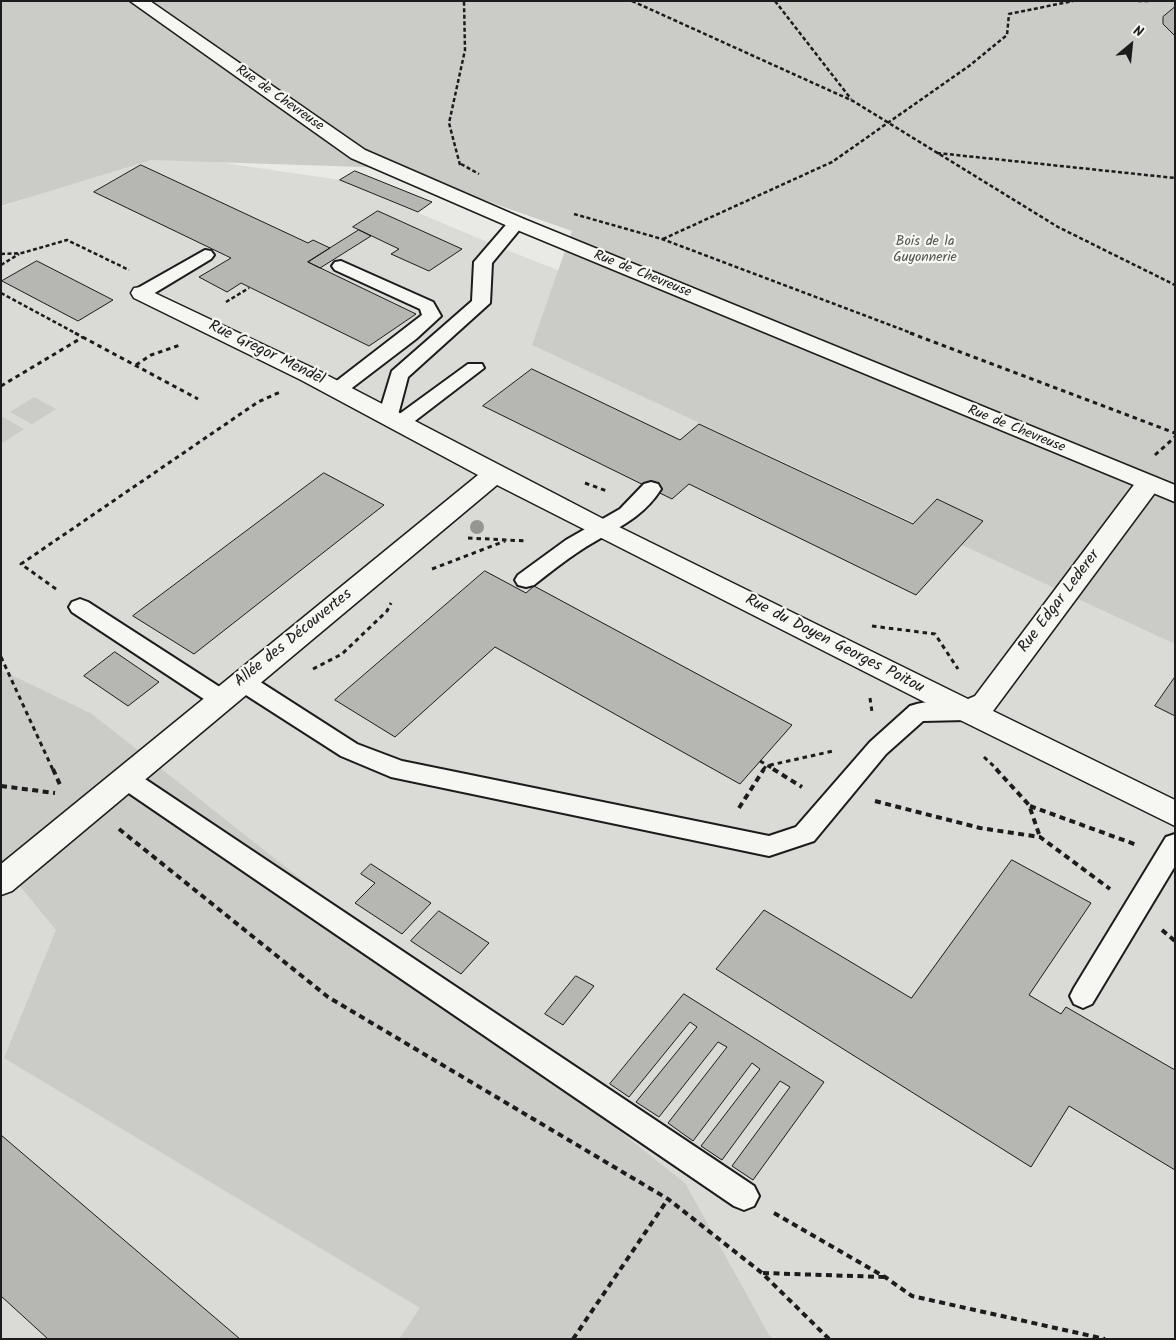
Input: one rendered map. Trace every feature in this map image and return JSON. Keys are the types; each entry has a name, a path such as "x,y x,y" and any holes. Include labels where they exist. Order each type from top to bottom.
{"street":[{"name":"Rue de Chevreuse","path":"138,1 358,154 517,223 1175,494"},
{"name":"Rue Gregor Mendel","path":"138,283 394,420"},
{"path":"394,420 495,474"},
{"name":"Rue du Doyen Georges Poitou","path":"495,474 1175,814"},
{"name":"Allée des Découvertes","path":"1,882 221,698 253,688 495,474"},
{"name":"Rue Edgar Lederer","path":"966,711 985,703 1148,484"}],"lane":[{"path":"394,420 399,375 481,303 483,262 517,223"},
{"path":"138,283 205,255"},
{"path":"337,390 432,316 427,306 341,266"},
{"path":"394,420 475,368"},
{"path":"526,580 579,542 604,530 639,506 651,489"},
{"path":"80,607 107,627 221,698"},
{"path":"253,688 349,750 399,770 769,846 805,834 878,748 918,712 966,711"},
{"path":"125,778 744,1196"},
{"path":"1083,996 1171,851"}],"path":[{"path":"464,1 464,50 449,123 461,164 485,177"},
{"path":"632,1 853,102 934,153 976,175 1058,227 1175,285"},
{"path":"775,1 853,102"},
{"path":"662,239 832,162 969,66 1007,35 1009,14 1073,1"},
{"path":"1138,1 1149,1"},
{"path":"934,153 1175,178"},
{"path":"440,190 461,164"},
{"path":"570,213 662,239 1175,433"},
{"path":"1,254 19,253 67,240 138,283"},
{"path":"1,265 19,253"},
{"path":"225,303 249,288"},
{"path":"1,293 198,399"},
{"path":"1,386 83,337"},
{"path":"136,365 151,356 188,342"},
{"path":"80,607 22,564 258,402 288,388"},
{"path":"423,573 505,541 460,538"},
{"path":"253,688 342,654 387,611 396,595"},
{"path":"1,657 65,794 1,786"},
{"path":"732,838 741,802 766,766 840,750"},
{"path":"977,750 1013,785 1029,805 1040,836"},
{"path":"760,761 766,766 838,794 980,828 1040,836 1136,908 1175,941"},
{"path":"1029,805 1171,851"},
{"path":"110,822 328,997 668,1199 762,1273 829,1339"},
{"path":"744,1196 885,1277 912,1296 1105,1339"},
{"path":"573,1339 668,1199"},
{"path":"762,1273 885,1277"}],"shaded area":[{"path":"157,153 340,180 497,246 1175,516 1175,1339 1,1339 1,207"}],"green space":[{"name":"Bois de la Guyonnerie","path":"1,1 1175,1 1175,644 532,345 572,231 393,168 151,160 1,206"},
{"path":"34,397 56,409 32,424 10,412"},
{"path":"1,416 24,429 1,444"},
{"path":"1,670 92,714 685,1183 769,1335 774,1339 399,1339 420,1308 4,1058 56,930 1,863"}],"building":[{"path":"1175,7 1175,36 1163,24 1163,17"},
{"path":"141,165 308,243 313,240 330,248 308,262 416,314 369,346 241,283 227,292 199,277 231,258 94,192"},
{"path":"355,171 432,202 418,212 340,180"},
{"path":"378,211 462,249 429,271 391,254 399,249 353,227"},
{"path":"359,230 371,236 320,268 308,262"},
{"path":"37,261 113,300 78,321 2,281"},
{"path":"532,369 680,440 699,424 913,524 937,499 983,521 916,595 689,484 672,499 483,406"},
{"path":"324,473 384,505 194,654 133,616"},
{"path":"485,571 526,593 534,586 792,725 740,784 495,647 395,737 335,700"},
{"path":"115,652 159,682 128,706 84,676"},
{"path":"1175,677 1175,716 1155,706"},
{"path":"1012,860 1091,903 1029,995 1061,1014 1066,1007 1175,1070 1175,1170 1069,1106 1031,1167 716,969 764,910 911,998"},
{"path":"371,864 431,903 402,934 355,903 375,883 361,874"},
{"path":"439,911 489,943 461,974 411,941"},
{"path":"576,976 594,986 563,1025 545,1014"},
{"path":"684,994 824,1082 753,1180 732,1166 790,1087 780,1081 722,1160 701,1146 760,1069 752,1063 693,1141 668,1123 727,1047 718,1042 659,1117 636,1102 697,1027 690,1022 629,1097 610,1084"},
{"path":"1,1135 240,1339 48,1339 1,1296"}]}
